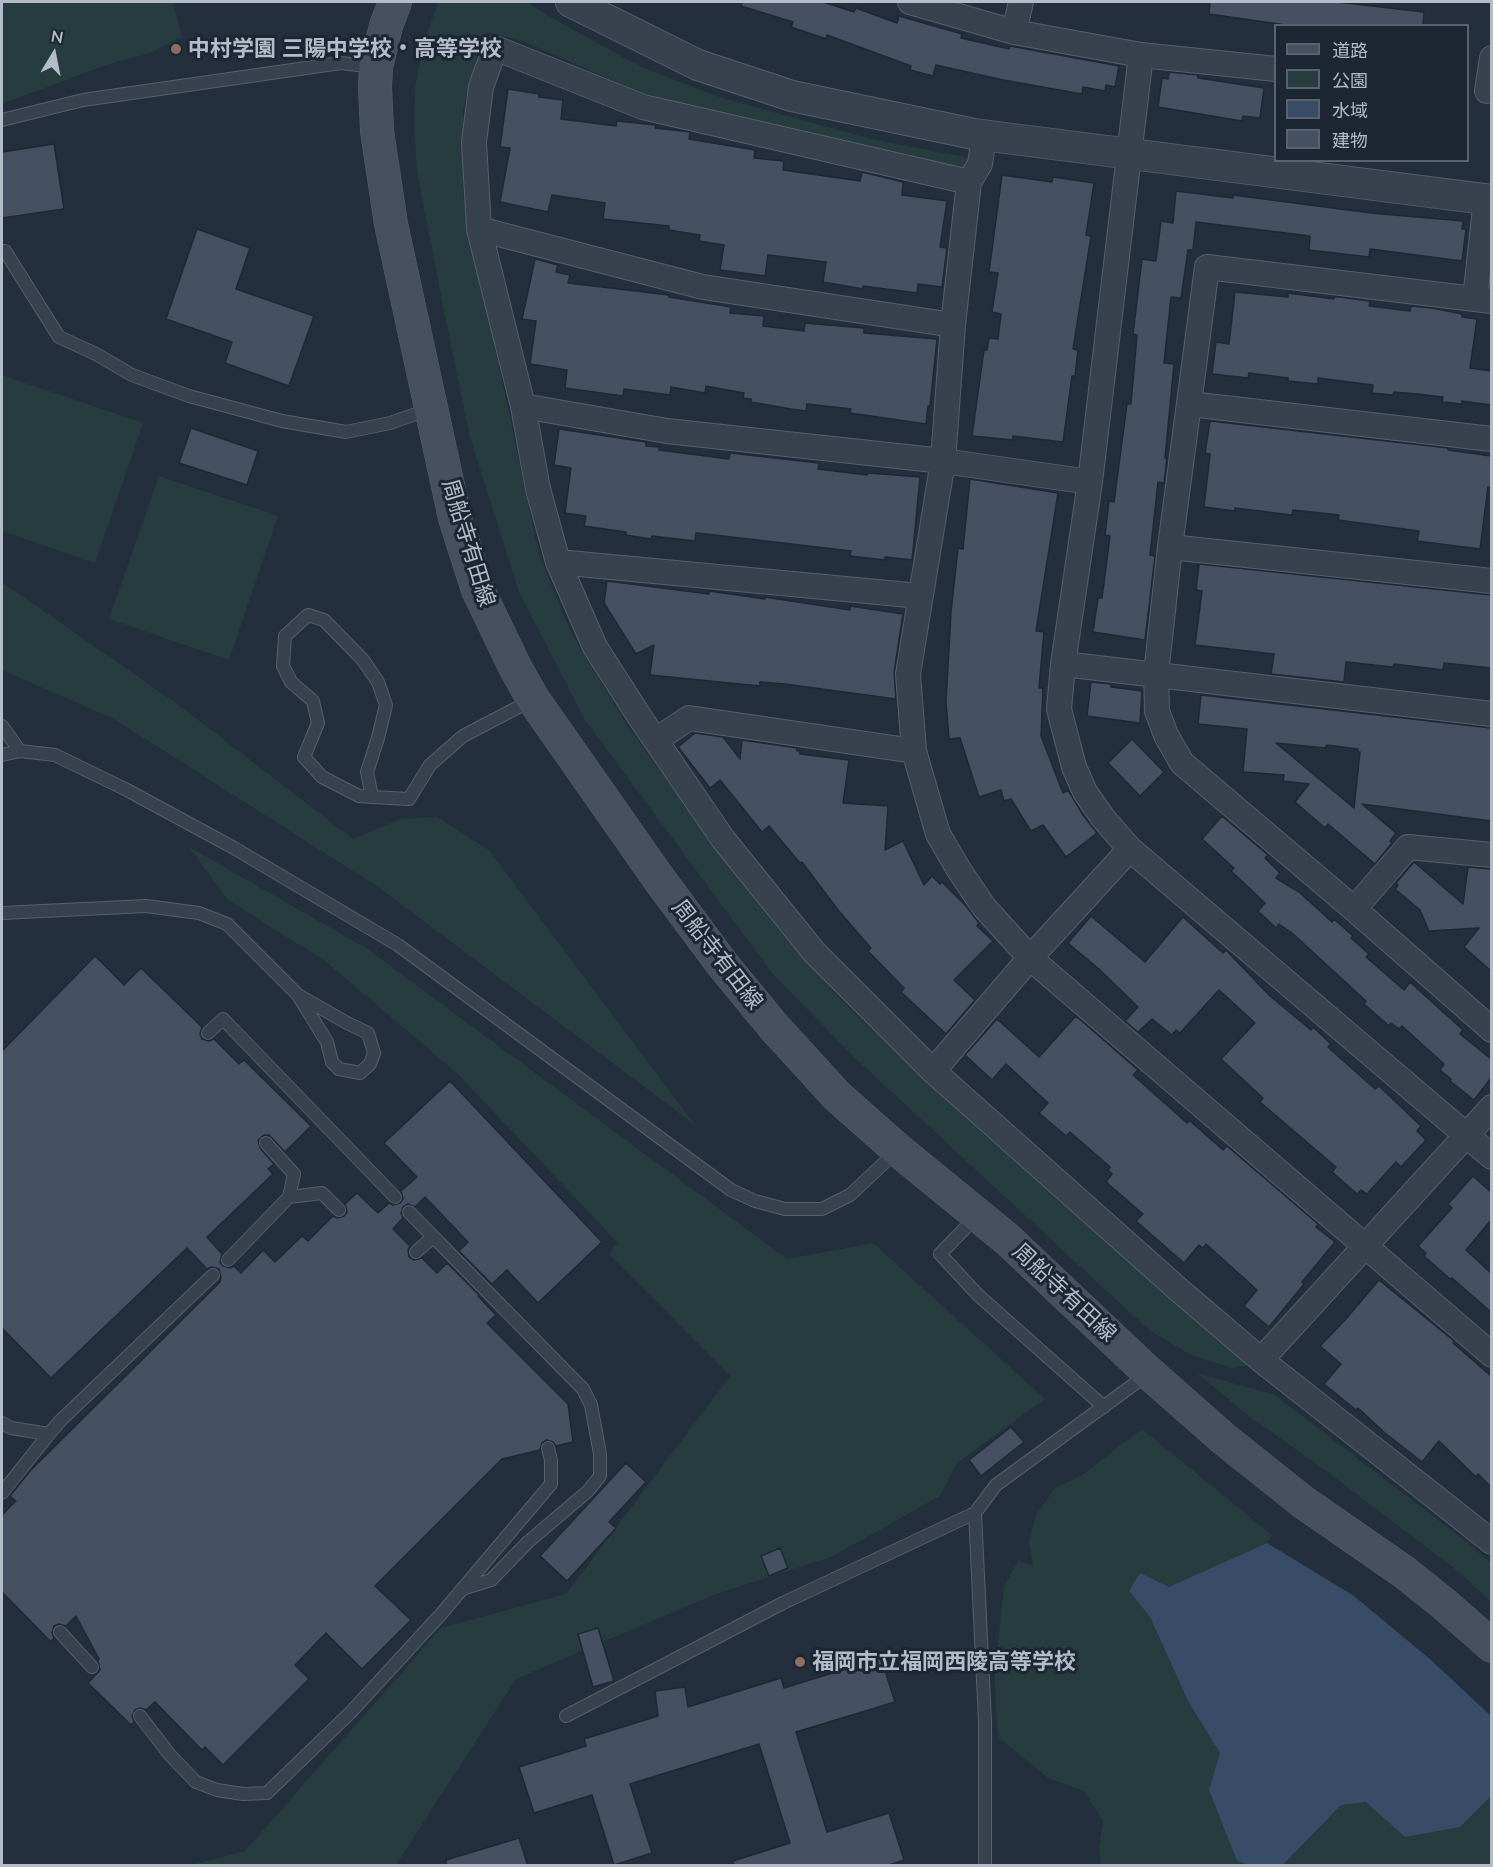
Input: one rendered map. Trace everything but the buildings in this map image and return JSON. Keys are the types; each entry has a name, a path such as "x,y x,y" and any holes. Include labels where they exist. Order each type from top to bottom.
{"main road":[{"name":"周船寺有田線","path":"395,2 386,26 376,67 377,131 391,224 455,518 478,590 533,699 659,879 723,965 774,1027 837,1096 898,1150 1007,1239 1149,1373 1224,1438 1285,1488 1404,1572 1491,1646"}],"street":[{"path":"571,2 688,60 792,96 984,136 1489,199 1483,300 1207,267 1170,547 1156,674 1157,711 1166,735 1182,763 1491,1029"},
{"path":"910,2 1014,32 1141,55 1274,69"},
{"path":"1014,32 1021,2"},
{"path":"969,182 643,107 495,48 481,87 474,142 479,229 523,406 538,489 558,562 595,647 656,740 723,839 814,952 933,1071 1170,1282 1261,1360 1491,1542"},
{"path":"1141,55 1131,154 1090,482 1063,664 1059,709 1074,767 1103,819 1130,849 1491,1157"},
{"path":"1482,91 1491,58"},
{"path":"984,136 981,165 969,182 953,325 943,461 908,674 914,751 938,834 958,870 984,907 1030,958 1491,1355"},
{"path":"479,229 703,287 953,325"},
{"path":"1190,404 1491,439"},
{"path":"523,406 667,431 943,461 1090,482"},
{"path":"1170,547 1491,581"},
{"path":"558,562 920,596"},
{"path":"1063,664 1491,714"},
{"path":"656,740 689,718 914,751"},
{"path":"1354,909 1408,847 1491,855"},
{"path":"933,1071 1030,958 1130,849"},
{"path":"1261,1360 1491,1107"}],"lane":[{"path":"2,120 83,100 341,63 376,67"},
{"path":"2,253 5,251 59,336 132,375 189,396 282,421 346,432 390,423 432,409"},
{"path":"372,797 367,772 386,705 378,682 363,660 324,620 308,615 285,636 283,666 291,682 313,701 318,723 304,757 322,777 359,796 372,797 408,799 430,765 463,736 533,699"},
{"path":"2,726 20,751"},
{"path":"2,755 20,751 55,755 127,790 234,848 398,945 722,1184 755,1201 785,1209 822,1209 850,1196 898,1150"},
{"path":"2,913 146,906 199,913 227,924 298,994 327,1042 332,1062 339,1069 360,1073 370,1064 374,1053 368,1033 298,994"},
{"path":"208,1033 223,1019 395,1197"},
{"path":"228,1260 289,1197 294,1174 266,1143"},
{"path":"289,1197 322,1193 339,1210"},
{"path":"409,1212 583,1389 591,1405 600,1454 600,1476 588,1491 528,1542 490,1580 461,1589"},
{"path":"977,1215 940,1254 978,1294 1104,1407"},
{"path":"416,1252 433,1237"},
{"path":"2,1423 11,1428 49,1434 213,1275"},
{"path":"566,1716 783,1603 975,1514 996,1485 1149,1373"},
{"path":"2,1493 60,1421"},
{"path":"140,1716 170,1755 196,1782 218,1790 243,1794 267,1792 351,1712 551,1484 551,1460 548,1448"},
{"path":"975,1514 985,1722 985,1866"},
{"path":"60,1632 92,1667"}],"green space":[{"path":"2,2 173,2 182,37 152,52 109,64 2,104"},
{"path":"438,2 527,2 641,67 722,98 871,139 970,158 969,167 957,168 743,119 639,92 525,42 487,32 480,44 463,109 463,196 539,555 572,635 627,725 730,868 781,933 839,998 980,1131 1252,1364 1232,1368 1191,1355 1150,1331 855,1058 772,973 585,720 519,592 470,437 444,311 417,171 414,129 415,88 423,45"},
{"path":"2,375 143,423 95,563 2,531"},
{"path":"159,476 278,516 229,660 109,619"},
{"path":"2,582 180,706 353,839 400,819 437,817 489,850 695,1125 378,887 114,719 2,670"},
{"path":"189,847 366,948 787,1259 873,1243 1045,1399 957,1463 940,1496 831,1557 716,1594 516,1679 396,1865 192,1865 245,1851 441,1628 566,1594 730,1376 609,1254 618,1243 458,1074 325,961 228,900"},
{"path":"1197,1373 1275,1395 1472,1546 1491,1564 1491,1602 1460,1573 1329,1473 1250,1417"},
{"path":"1142,1429 1272,1535 1267,1543 1169,1588 1129,1591 1150,1617 1189,1703 1220,1753 1209,1790 1237,1861 1248,1865 1101,1865 1099,1849 1103,1821 1084,1791 1048,1778 999,1738 995,1672 1004,1587 1018,1561 1033,1565 1029,1543 1036,1515 1055,1488 1082,1475"},
{"path":"1491,1796 1491,1865 1283,1866 1341,1805 1366,1802 1460,1827"}],"water":[{"path":"1267,1543 1354,1596 1431,1660 1491,1716 1491,1796 1460,1827 1405,1837 1366,1802 1341,1805 1283,1865 1248,1865 1237,1861 1209,1790 1220,1753 1189,1703 1150,1617 1129,1591 1140,1573 1169,1587"}],"place":[{"name":"中村学園 三陽中学校・高等学校","path":"176,49"},
{"name":"福岡市立福岡西陵高等学校","path":"800,1662"}]}
